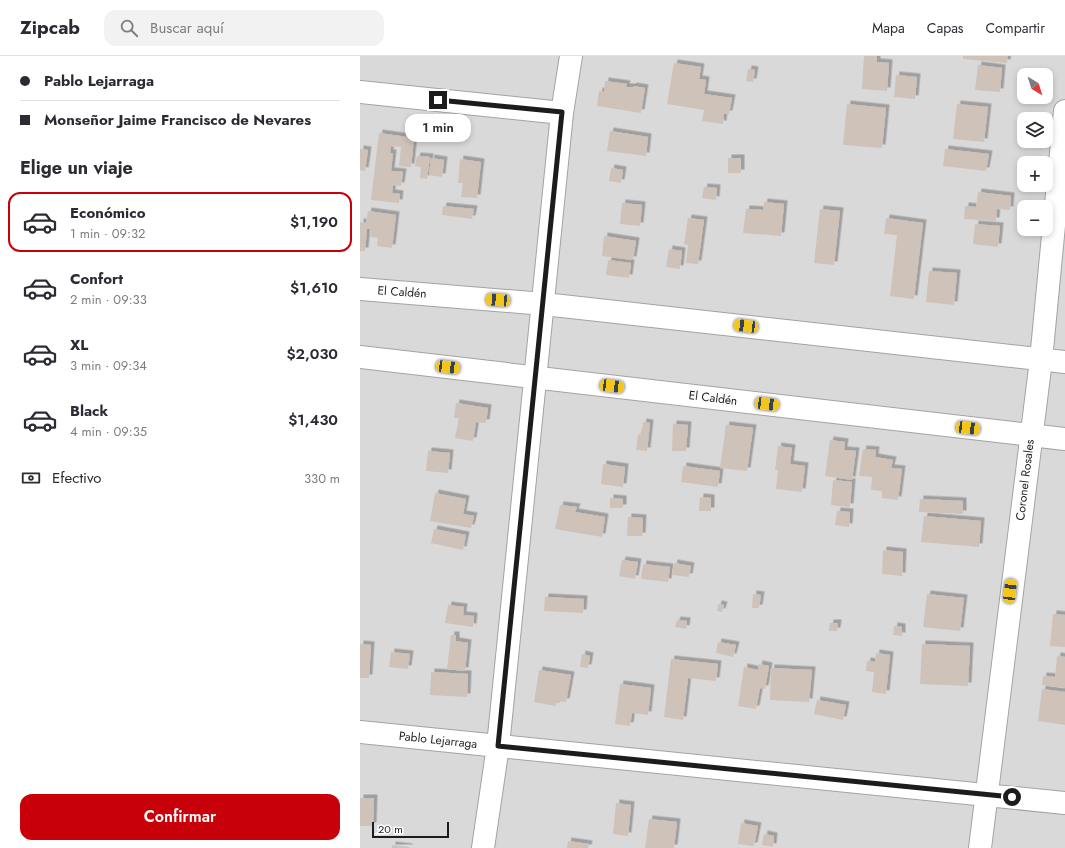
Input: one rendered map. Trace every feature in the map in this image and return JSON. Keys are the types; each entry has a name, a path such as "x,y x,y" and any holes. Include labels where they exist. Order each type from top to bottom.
{"street":[{"path":"483,848 498,746 535,377 544,304 562,112 571,56"},
{"path":"360,92 562,112"},
{"name":"Coronel Rosales","path":"980,848 985,794 1030,435 1041,360 1065,112"},
{"name":"El Caldén","path":"360,289 544,304 1065,362"},
{"name":"El Caldén","path":"360,357 1065,440"},
{"name":"Pablo Lejarraga","path":"360,732 1065,803"}],"shaded area":[{"path":"360,56 1065,56 1065,848 360,848"}],"building":[{"path":"864,56 877,56 877,62 889,63 887,91 862,89"},
{"path":"963,56 1008,56 1007,63 963,59"},
{"path":"674,63 701,67 699,79 706,80 704,94 732,98 729,114 724,114 723,124 702,121 704,110 667,104"},
{"path":"978,65 1002,68 1000,92 975,90"},
{"path":"748,69 755,70 753,82 746,81"},
{"path":"896,75 917,77 915,99 894,97"},
{"path":"605,81 627,84 626,87 633,86 645,88 641,113 597,106 599,91 604,92"},
{"path":"847,104 886,108 882,148 843,145"},
{"path":"957,104 988,107 984,142 953,139"},
{"path":"610,131 648,137 646,156 607,151"},
{"path":"379,133 414,138 411,167 399,166 401,147 391,146 390,153 393,153 391,171 403,172 401,186 393,185 392,193 400,194 399,203 371,200"},
{"path":"360,149 368,150 365,171 360,170"},
{"path":"945,149 989,154 986,171 943,166"},
{"path":"417,156 430,157 427,179 420,178 421,167 415,166"},
{"path":"431,158 444,160 442,177 429,175"},
{"path":"728,158 741,158 741,173 728,173"},
{"path":"460,159 481,162 477,198 461,197 463,183 458,183"},
{"path":"611,168 623,170 621,183 609,181"},
{"path":"704,187 717,188 716,200 702,198"},
{"path":"978,192 1011,196 1010,210 997,209 996,221 964,219 965,206 976,207"},
{"path":"764,202 784,204 781,236 743,233 746,209 763,210"},
{"path":"622,203 642,205 640,226 620,224"},
{"path":"443,206 474,209 472,219 442,215"},
{"path":"820,209 840,211 834,265 814,263"},
{"path":"368,211 396,215 392,248 377,246 378,238 370,237 371,229 367,229 365,251 360,251 360,222 366,223"},
{"path":"688,218 704,220 698,264 686,263 688,245 684,244"},
{"path":"886,218 923,223 914,299 890,296 897,235 884,234"},
{"path":"975,224 1000,226 998,247 973,244"},
{"path":"604,236 636,241 633,260 602,256"},
{"path":"669,249 682,251 680,269 666,267"},
{"path":"608,260 631,263 629,278 606,275"},
{"path":"929,271 957,273 954,305 926,302"},
{"path":"456,403 488,408 486,423 476,422 473,441 455,438 459,418 454,418"},
{"path":"643,422 650,423 647,451 636,450 638,434 641,435"},
{"path":"673,424 688,425 686,451 672,451"},
{"path":"726,425 753,428 747,471 720,468"},
{"path":"830,440 845,442 844,450 856,451 852,480 825,476"},
{"path":"778,446 792,448 790,464 805,466 802,492 776,489 778,470 775,470"},
{"path":"863,449 876,450 875,457 893,460 891,468 902,469 898,500 882,498 882,491 871,490 872,477 859,476"},
{"path":"428,451 450,453 448,473 426,471"},
{"path":"603,464 625,467 623,487 601,484"},
{"path":"683,466 720,471 718,487 681,482"},
{"path":"833,480 852,482 850,507 831,505"},
{"path":"435,493 466,499 463,514 474,516 471,528 430,521"},
{"path":"700,497 711,498 711,511 699,511"},
{"path":"610,498 623,499 623,508 610,508"},
{"path":"920,499 963,501 963,514 919,512"},
{"path":"560,505 577,507 575,512 605,517 602,537 555,529"},
{"path":"837,511 850,512 849,527 835,525"},
{"path":"924,516 981,521 979,547 921,542"},
{"path":"628,517 643,518 642,536 627,536"},
{"path":"434,529 466,535 463,550 431,543"},
{"path":"883,550 903,552 902,576 882,574"},
{"path":"622,560 638,562 635,579 619,576"},
{"path":"674,563 691,566 689,577 672,575"},
{"path":"643,564 670,567 668,582 641,579"},
{"path":"753,594 761,595 759,608 752,608"},
{"path":"927,594 964,598 960,631 923,627"},
{"path":"545,597 584,599 583,613 544,611"},
{"path":"718,604 724,605 722,612 717,611"},
{"path":"448,605 464,607 463,615 474,616 473,627 445,623"},
{"path":"1053,614 1065,615 1065,647 1050,646"},
{"path":"677,620 687,621 686,629 675,627"},
{"path":"830,623 838,623 837,631 829,631"},
{"path":"894,626 902,627 902,636 893,635"},
{"path":"451,635 456,635 456,641 468,643 465,671 447,669"},
{"path":"718,642 736,645 733,657 716,653"},
{"path":"360,644 371,645 369,678 360,678"},
{"path":"922,644 970,646 968,686 920,684"},
{"path":"391,652 410,654 408,669 389,667"},
{"path":"876,653 890,655 886,694 872,692 874,672 866,671 867,661 875,662"},
{"path":"582,654 590,656 588,668 580,667"},
{"path":"1057,656 1065,657 1065,688 1042,685 1043,676 1055,677"},
{"path":"671,659 718,664 716,681 688,678 683,720 664,717"},
{"path":"759,664 769,666 765,689 760,688 756,709 738,706 744,667 758,670"},
{"path":"771,668 812,670 809,702 770,700"},
{"path":"539,670 571,675 566,702 556,701 556,706 534,702"},
{"path":"431,672 468,674 467,697 430,695"},
{"path":"620,684 651,688 648,715 632,713 630,726 615,724"},
{"path":"1042,689 1065,692 1065,725 1038,721"},
{"path":"817,700 846,705 843,720 814,714"},
{"path":"360,798 374,798 373,826 360,826"},
{"path":"616,803 631,805 628,836 613,834"},
{"path":"649,819 677,822 674,848 645,848"},
{"path":"741,823 758,826 754,846 738,844"},
{"path":"764,834 774,836 773,847 762,845"},
{"path":"568,841 589,844 588,848 567,848"},
{"path":"392,845 409,847 409,848 392,848"}],"route":[{"path":"438,100 562,112 544,304 535,377 524,502 498,746 1012,797"}]}
